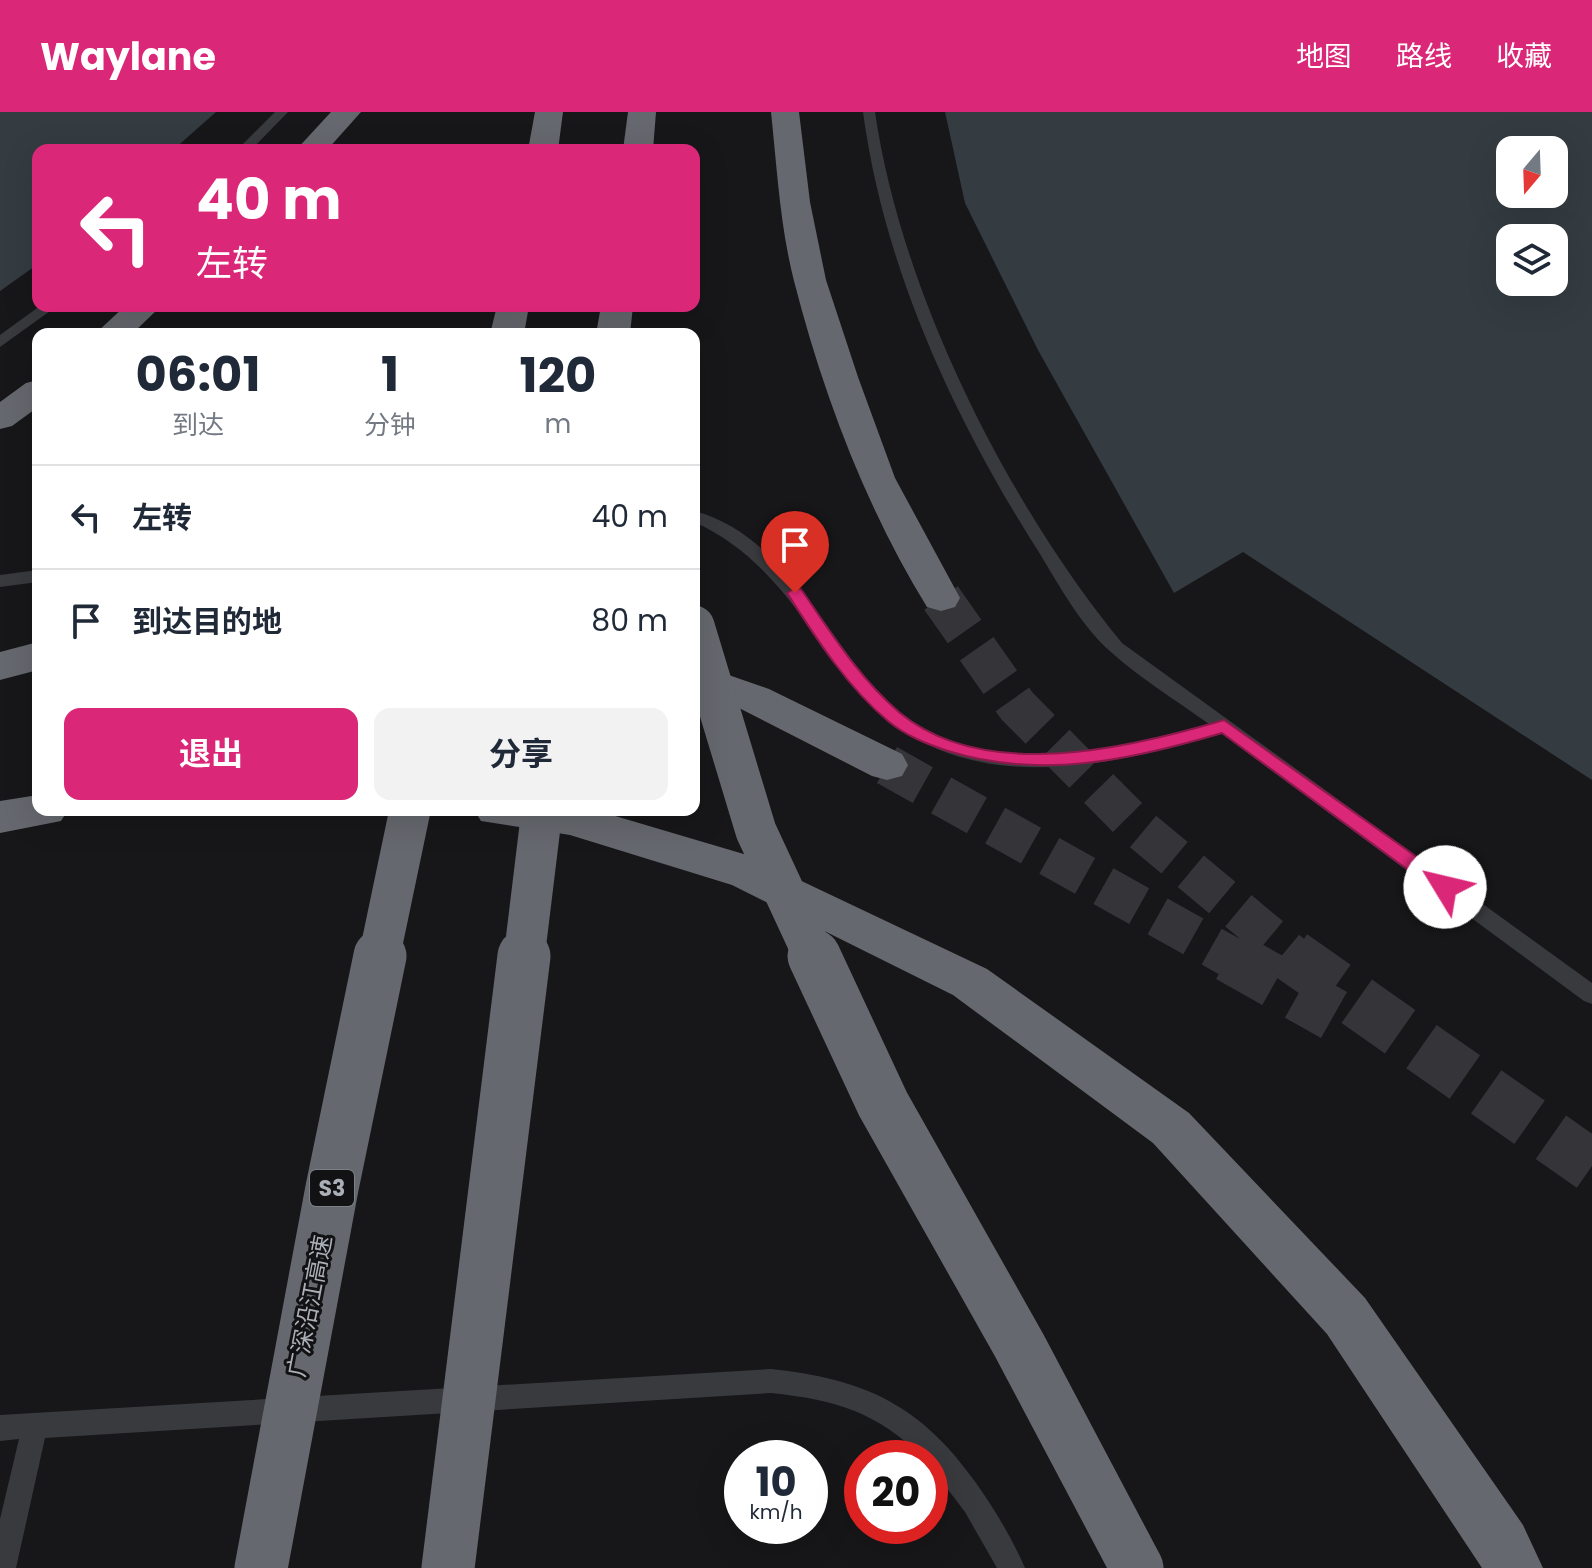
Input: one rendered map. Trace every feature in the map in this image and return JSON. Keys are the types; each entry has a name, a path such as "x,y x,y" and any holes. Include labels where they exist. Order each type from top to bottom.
{"highway":[{"path":"317,144 347,112"},
{"path":"544,144 549,112"},
{"path":"639,144 642,112"},
{"path":"785,112 795,202 810,280 823,321 877,478 941,598"},
{"path":"119,328 138,312"},
{"path":"0,419 32,395"},
{"path":"700,646 756,831 883,1104 1019,1345 1137,1568"},
{"path":"0,666 32,658"},
{"path":"700,679 755,699 887,765"},
{"path":"0,817 32,812"},
{"name":"广深沿江高速","path":"261,1568 332,1188 409,816"},
{"path":"448,1568 541,816"},
{"path":"545,816 570,819 747,872 970,982 1171,1128 1346,1316 1502,1546 1513,1568"}],"lane":[{"path":"250,144 282,112"},
{"path":"869,112 883,197 922,310 976,426 1042,545 1086,613 1116,647 1592,995"},
{"path":"0,342 42,312"},
{"path":"700,518 750,544 795,593 850,671 873,697 897,719 928,738 982,753 1054,761 1128,751 1224,727"},
{"path":"0,581 32,577"},
{"path":"0,1428 771,1381 817,1384 865,1400 906,1422 953,1472 1003,1548 1011,1568"},
{"path":"2,1568 35,1426"}],"shaded area":[{"path":"0,112 216,112 180,144 32,144 32,268 0,291"},
{"path":"945,112 1592,112 1592,780 1243,552 1174,593 1038,350 965,203"}],"tunnel":[{"path":"941,598 1017,706 1134,824 1295,958"},
{"path":"887,765 1232,958"},
{"path":"1229,956 1334,1015"},
{"path":"1292,956 1592,1166"}],"route":[{"path":"795,593 850,671 873,697 897,719 928,738 967,751 1054,761 1102,757 1169,743 1224,727 1445,887"}]}
